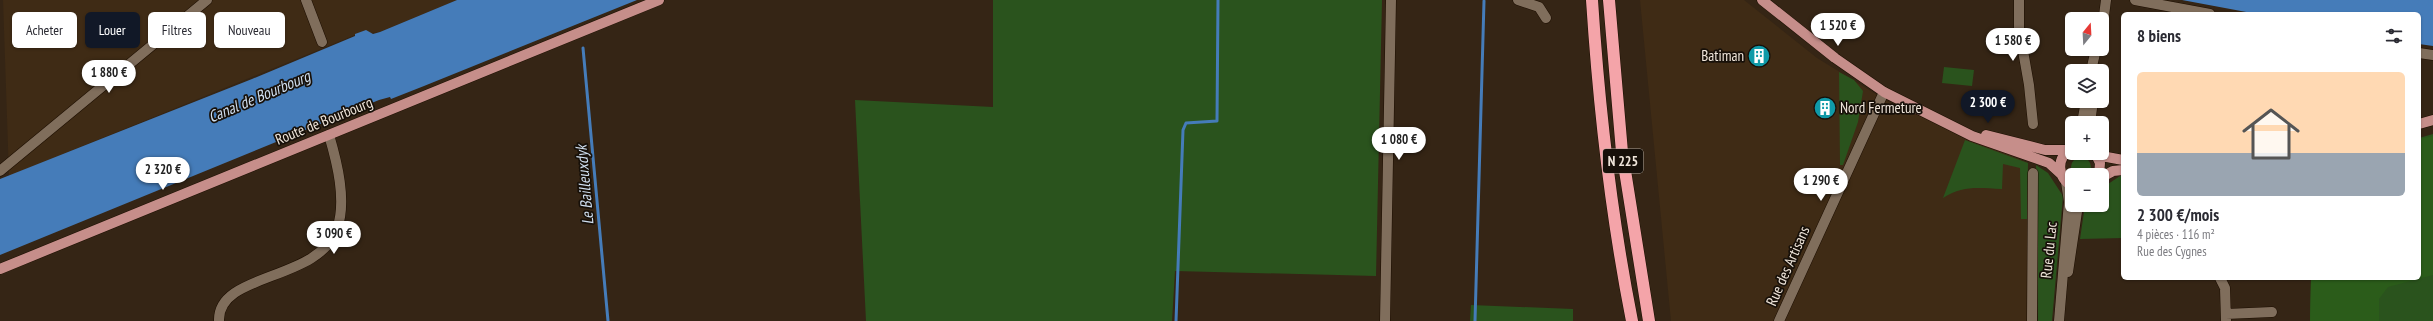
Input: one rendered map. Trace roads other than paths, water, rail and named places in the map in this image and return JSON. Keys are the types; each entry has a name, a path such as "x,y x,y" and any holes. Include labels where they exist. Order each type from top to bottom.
{"highway":[{"name":"N 225","path":"1592,0 1603,141 1619,254 1632,321"},
{"name":"N 225","path":"1609,0 1622,152 1649,321"}],"main road":[{"name":"Route de Bourbourg","path":"0,269 659,0"},
{"path":"1762,0 1835,58 1884,92 1976,137 2050,162 2065,179"},
{"path":"1908,105 1955,124 2011,142 2049,151 2065,150"},
{"path":"2421,123 2433,120"},
{"path":"2065,156 2061,161 2065,176"},
{"path":"2109,157 2121,160"},
{"path":"2109,173 2121,170"}],"street":[{"path":"0,171 207,0"},
{"path":"306,0 322,42"},
{"path":"1385,321 1392,0"},
{"path":"1518,0 1539,7 1546,18"},
{"path":"2019,0 2019,28 2029,85 2033,124"},
{"path":"2104,12 2106,0"},
{"path":"2135,0 2199,12"},
{"path":"2421,53 2433,55"},
{"name":"Rue des Artisans","path":"1779,321 1884,92"},
{"path":"219,321 221,307 230,295 245,286 310,260 322,251 333,237 338,223 340,200 336,167 329,135"},
{"path":"2032,321 2033,173"},
{"name":"Rue du Lac","path":"2059,321 2068,212"},
{"name":"Rue du Lac","path":"2059,321 2077,212"},
{"path":"2221,280 2225,288 2226,317 2272,312"}],"water":[{"name":"Canal de Bourbourg","path":"457,0 637,0 391,99 390,97 379,100 0,255 0,179 252,79 355,36 355,34 366,30 373,34 380,32"},
{"path":"2182,0 2433,0 2433,46 2421,44 2421,12 2246,12"}],"waterway":[{"path":"1176,321 1183,130 1186,123 1217,121 1218,0"},
{"path":"1475,321 1484,1"},
{"name":"Le Bailleuxdyk","path":"583,48 608,321"}],"place":[{"name":"Batiman","path":"1759,56"},
{"name":"Nord Fermeture","path":"1825,108"}]}
